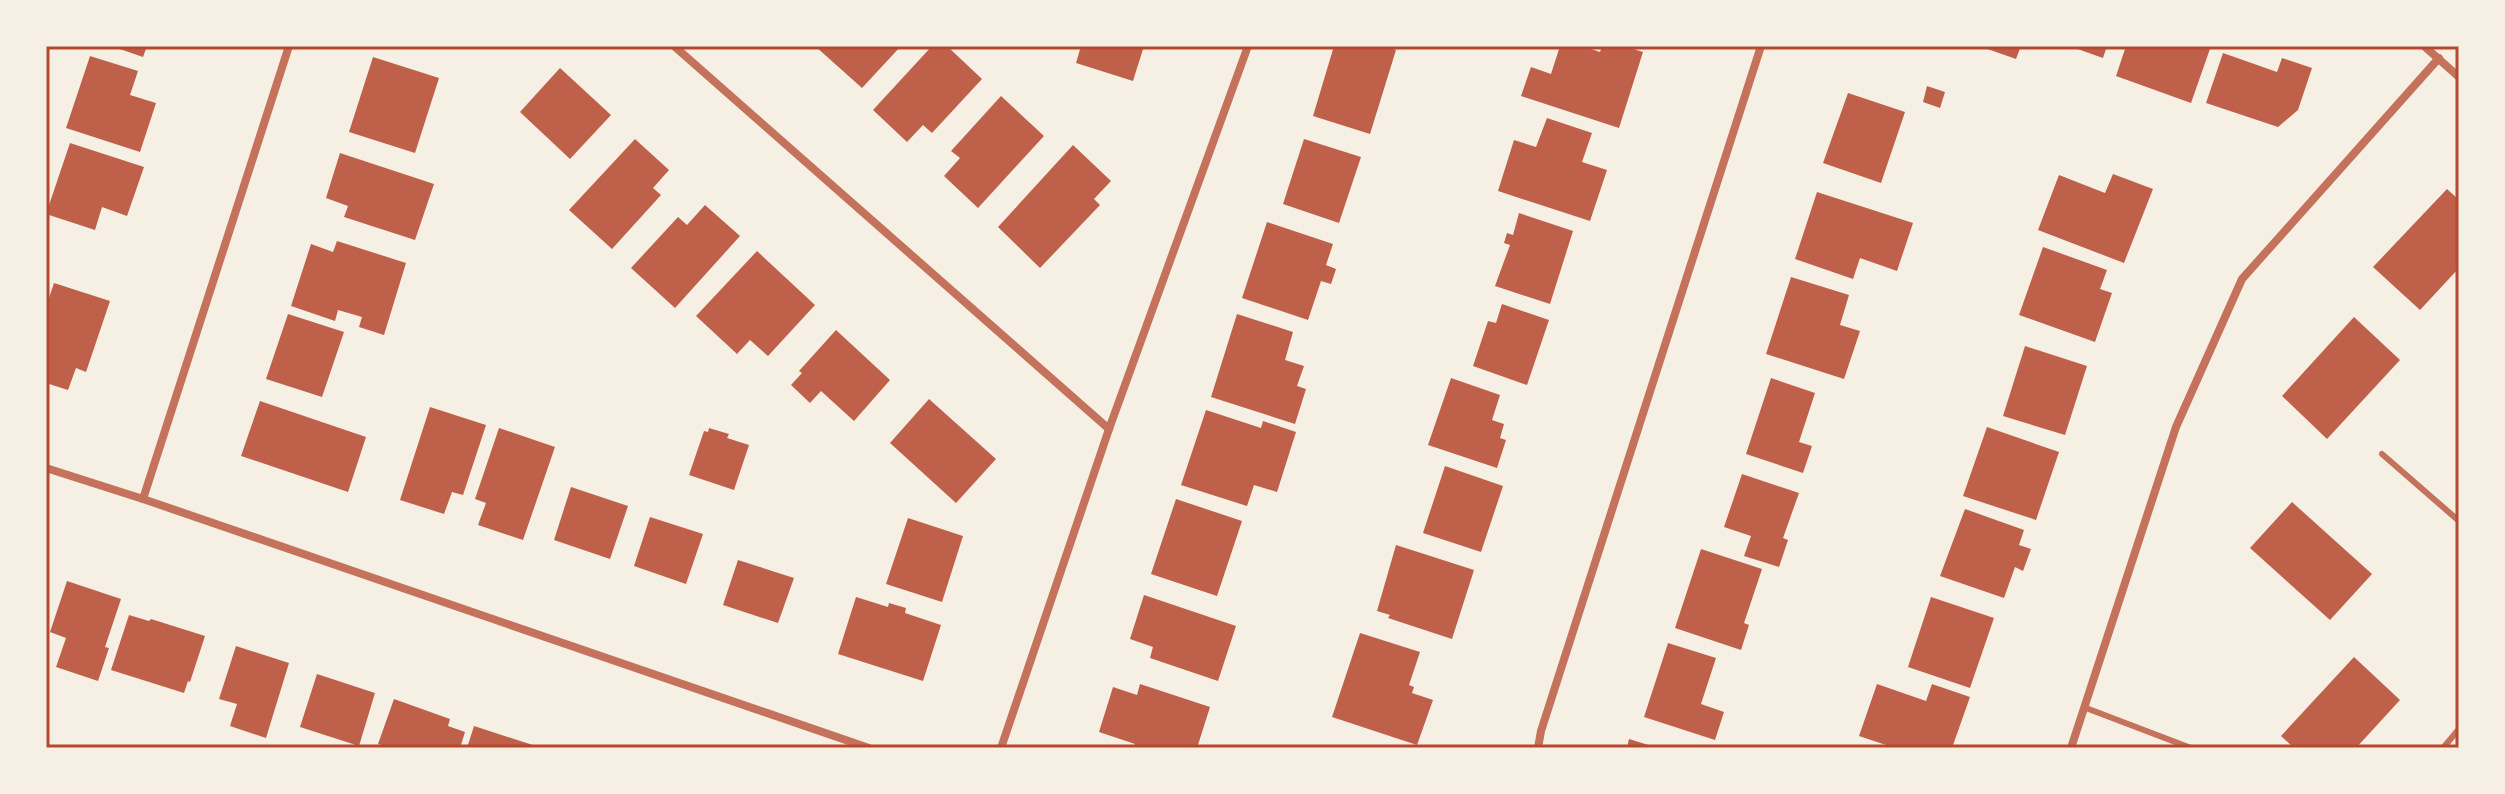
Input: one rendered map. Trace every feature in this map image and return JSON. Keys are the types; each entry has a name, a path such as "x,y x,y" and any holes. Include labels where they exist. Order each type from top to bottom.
{"street":[{"path":"143,499 289,46"},
{"path":"674,46 1109,429"},
{"path":"1001,748 1109,429 1248,46"},
{"path":"1538,748 1761,46"},
{"path":"2424,46 2459,77"},
{"path":"2071,748 2176,427 2242,279 2439,58"},
{"path":"46,468 869,748"}],"lane":[{"path":"2382,454 2459,521"},
{"path":"2086,708 2191,748"},
{"path":"2443,748 2459,729"}],"building":[{"path":"111,46 147,46 143,57"},
{"path":"815,46 901,46 862,88"},
{"path":"932,46 947,46 982,79 932,133 923,125 907,142 873,110"},
{"path":"1081,46 1144,46 1133,81 1076,63"},
{"path":"1334,46 1382,46 1396,50 1370,134 1313,116"},
{"path":"1560,46 1582,46 1600,52 1602,46 1624,46 1643,52 1619,128 1521,96 1531,67 1551,74"},
{"path":"1979,46 2021,46 2016,59"},
{"path":"2069,46 2107,46 2103,58"},
{"path":"2126,46 2211,46 2191,103 2116,76"},
{"path":"2223,53 2277,72 2282,58 2312,68 2298,110 2278,127 2206,103"},
{"path":"90,56 138,71 130,95 156,103 140,152 66,128"},
{"path":"373,57 439,78 415,153 349,132"},
{"path":"560,68 611,115 570,159 520,112"},
{"path":"1927,86 1945,92 1940,108 1923,102"},
{"path":"1848,93 1905,112 1881,183 1823,163"},
{"path":"1001,96 1044,136 978,208 944,176 960,158 951,151"},
{"path":"1547,118 1592,133 1582,162 1607,170 1590,221 1498,191 1514,140 1536,147"},
{"path":"635,139 669,170 653,188 661,195 612,249 569,210"},
{"path":"1304,139 1361,157 1339,223 1283,204"},
{"path":"70,143 144,167 127,216 102,207 95,230 46,214"},
{"path":"1073,145 1111,181 1094,199 1100,205 1040,268 998,227"},
{"path":"340,153 434,184 415,240 344,217 348,206 326,198"},
{"path":"2113,174 2153,189 2124,263 2038,230 2059,175 2105,193"},
{"path":"2447,189 2459,200 2459,268 2420,310 2373,267"},
{"path":"1817,192 1913,223 1897,271 1860,258 1853,279 1795,259"},
{"path":"705,205 740,236 675,308 631,268 678,217 687,225"},
{"path":"1519,213 1573,231 1550,304 1495,286 1510,245 1504,243 1507,233 1513,235"},
{"path":"1267,222 1333,244 1326,265 1336,269 1331,284 1321,281 1308,320 1242,298"},
{"path":"337,241 406,263 384,335 359,327 362,317 338,310 335,321 291,306 311,244 333,252"},
{"path":"2043,247 2107,270 2100,289 2112,293 2095,342 2019,315"},
{"path":"757,251 815,305 768,356 750,340 737,354 696,316"},
{"path":"1791,277 1849,295 1840,325 1860,331 1844,379 1766,354"},
{"path":"54,283 110,301 86,372 76,368 68,390 46,383 46,307"},
{"path":"1502,304 1549,320 1527,385 1473,366 1488,321 1496,323"},
{"path":"288,314 344,332 322,397 266,379"},
{"path":"1237,314 1293,332 1285,360 1304,366 1297,386 1306,389 1295,424 1211,397"},
{"path":"2354,317 2400,360 2327,439 2282,396"},
{"path":"836,330 890,380 854,421 821,391 810,403 791,385 802,373 799,371"},
{"path":"2025,346 2087,366 2065,435 2003,416"},
{"path":"1451,378 1500,395 1492,420 1504,424 1500,438 1506,440 1497,468 1428,445"},
{"path":"1771,378 1815,393 1799,442 1812,446 1803,473 1746,454"},
{"path":"929,399 996,459 956,503 890,443"},
{"path":"260,401 366,437 348,492 241,456"},
{"path":"430,407 486,425 463,495 452,492 444,514 400,500"},
{"path":"1206,410 1261,428 1263,421 1296,432 1277,492 1254,485 1247,506 1181,485"},
{"path":"1987,427 2059,452 2036,520 1963,496"},
{"path":"499,428 555,447 523,540 478,525 486,503 475,499"},
{"path":"709,428 749,445 734,490 689,475 704,431 708,432"},
{"path":"1445,466 1503,486 1481,552 1423,533"},
{"path":"1742,474 1799,493 1783,538 1788,540 1779,567 1744,556 1751,536 1724,527"},
{"path":"571,487 628,506 610,559 554,540"},
{"path":"1176,499 1242,521 1217,596 1151,574"},
{"path":"2292,502 2372,574 2330,620 2250,548"},
{"path":"1965,509 2024,530 2019,545 2031,549 2023,571 2015,567 2004,598 1940,576"},
{"path":"650,517 703,534 686,584 634,566"},
{"path":"908,518 963,536 942,602 886,584"},
{"path":"1396,545 1474,570 1452,639 1388,618 1390,615 1377,611"},
{"path":"1701,549 1762,569 1744,623 1749,625 1741,650 1675,628"},
{"path":"738,560 794,578 778,623 723,605"},
{"path":"67,581 121,599 105,647 109,648 98,681 56,667 66,638 50,632"},
{"path":"1144,595 1236,626 1218,681 1150,658 1153,647 1130,639"},
{"path":"856,597 888,607 889,603 906,608 905,613 941,625 923,681 838,654"},
{"path":"1931,597 1994,618 1970,688 1908,667"},
{"path":"129,615 205,636 184,693 111,670"},
{"path":"1360,633 1420,652 1409,685 1414,687 1412,693 1433,700 1417,745 1332,717"},
{"path":"1668,643 1716,658 1701,704 1724,712 1715,740 1644,717"},
{"path":"236,646 289,663 266,738 230,726 237,704 219,699"},
{"path":"2354,657 2400,700 2356,748 2294,748 2281,736"},
{"path":"317,674 375,693 359,746 300,727"},
{"path":"1140,684 1210,707 1197,748 1134,748 1135,744 1099,732 1113,687 1137,695"},
{"path":"1877,684 1926,701 1932,684 1970,697 1952,748 1895,748 1859,736"},
{"path":"394,699 450,719 448,726 465,732 460,748 391,748 378,744"},
{"path":"474,726 539,747 539,748 467,748"},
{"path":"1629,739 1655,747 1655,748 1627,748"}]}
